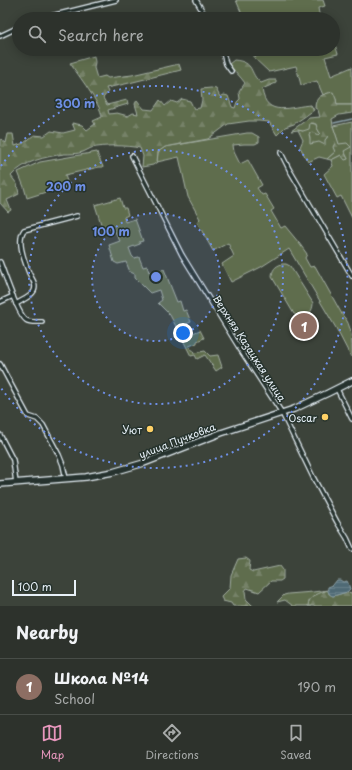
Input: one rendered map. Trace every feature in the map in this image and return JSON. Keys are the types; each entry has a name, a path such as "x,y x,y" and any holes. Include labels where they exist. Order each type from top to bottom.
{"main road":[{"name":"улица Пучковка","path":"0,484 95,476 131,467 214,436 282,413 352,381"}],"street":[{"path":"67,12 116,0"},
{"path":"196,0 203,12"},
{"path":"0,36 12,30"},
{"path":"224,56 226,64 231,71"},
{"path":"281,153 289,170 352,276"},
{"name":"Верхняя Казацкая улица","path":"132,156 182,256 282,413 313,477 352,549"},
{"path":"16,304 33,292 35,288 22,252 20,240 22,232 24,230 77,216"},
{"path":"0,262 16,304 24,318 33,322 42,322"},
{"path":"0,302 13,296"},
{"path":"0,364 28,416 37,419 43,424 59,455 66,479"},
{"path":"337,389 352,419"},
{"path":"0,435 13,460 16,483"}],"green space":[{"path":"236,0 323,0 325,6 318,8 319,12 241,12"},
{"path":"94,56 94,68 97,78 105,76 108,78 132,75 179,64 181,70 106,88 108,92 103,98 107,105 127,100 128,104 108,110 109,114 117,113 128,116 133,113 138,114 135,104 137,100 144,109 153,110 160,100 165,106 171,101 177,103 182,99 190,101 194,109 200,108 202,100 201,89 211,88 216,89 220,97 224,95 228,96 232,107 235,108 240,99 239,92 245,83 229,64 234,60 246,63 261,83 269,80 276,80 276,83 262,89 264,98 274,108 280,109 311,105 314,110 294,124 285,127 277,135 269,122 249,121 228,124 208,139 165,147 158,152 157,162 153,165 142,167 143,156 140,148 122,146 97,147 81,153 57,155 35,160 16,171 11,176 17,184 19,194 7,200 11,210 8,212 0,203 0,140 1,139 6,143 8,134 13,134 15,146 24,143 34,135 44,136 51,131 63,133 75,130 72,123 82,125 87,130 95,124 93,121 102,117 101,111 94,97 70,63"},
{"path":"329,56 325,57 331,76 352,67 352,105 337,105 336,99 329,93 323,95 317,81 301,85 296,66 269,72 253,57"},
{"path":"333,92 337,105 352,105 352,113 339,115 332,119 339,144 347,143 351,147 344,151 348,159 345,160 341,155 331,160 327,159 335,152 333,147 335,143 328,136 325,140 325,145 319,142 310,144 309,134 312,132 318,135 320,133 316,124 310,123 309,129 303,131 291,131 309,118 320,117 318,110 315,108 316,101 320,96"},
{"path":"352,122 352,218 341,196 337,198 324,174 333,166 331,160 341,155 348,159 339,145 333,126"},
{"path":"310,123 316,124 320,133 318,135 325,140 328,136 335,143 335,152 327,159 319,157 308,162 300,147 303,140 298,130 303,131"},
{"path":"252,133 259,137 259,142 255,144 233,145 234,152 240,164 248,160 262,185 257,188 262,195 265,194 274,209 271,211 281,228 285,226 307,254 305,258 310,267 315,266 346,319 351,334 351,357 336,328 289,249 261,267 231,282 222,264 234,256 228,243 213,251 197,222 200,219 188,197 179,157 157,162 158,152 165,147"},
{"path":"97,152 103,167 65,175 68,185 27,198 18,172 40,162"},
{"path":"120,198 123,208 126,208 128,215 124,217 125,222 135,219 143,241 139,242 140,244 129,248 132,256 134,258 139,257 143,267 147,266 149,272 164,269 177,302 180,301 183,311 186,310 191,322 184,325 186,331 191,331 193,333 200,330 204,338 189,346 191,350 193,350 194,353 205,351 210,356 218,355 222,367 216,371 205,355 197,359 195,355 191,356 170,315 158,303 162,300 159,290 150,293 135,278 135,274 130,272 126,262 118,264 114,262 109,245 120,241 113,228 103,230 95,205"},
{"path":"282,264 290,266 313,303 310,313 307,315 298,316 294,314 272,277 274,269"},
{"path":"246,558 250,561 249,570 253,572 280,566 283,570 283,579 280,581 271,581 259,592 247,588 245,591 246,599 253,606 233,606 231,603 223,601 221,597 230,588 231,575 238,559"},
{"path":"328,590 312,598 308,606 293,606 285,600 277,602 284,595 288,594"},
{"path":"328,590 329,594 333,596 347,592 352,593 352,606 308,606 312,597"}],"water":[{"path":"337,580 343,582 347,581 350,589 347,592 333,596 330,595 328,587 333,585"}],"waterway":[{"path":"334,123 352,119"}],"place":[{"name":"Школа №14","path":"304,326"},
{"name":"Oscar","path":"325,417"},
{"name":"Уют","path":"150,429"}]}
